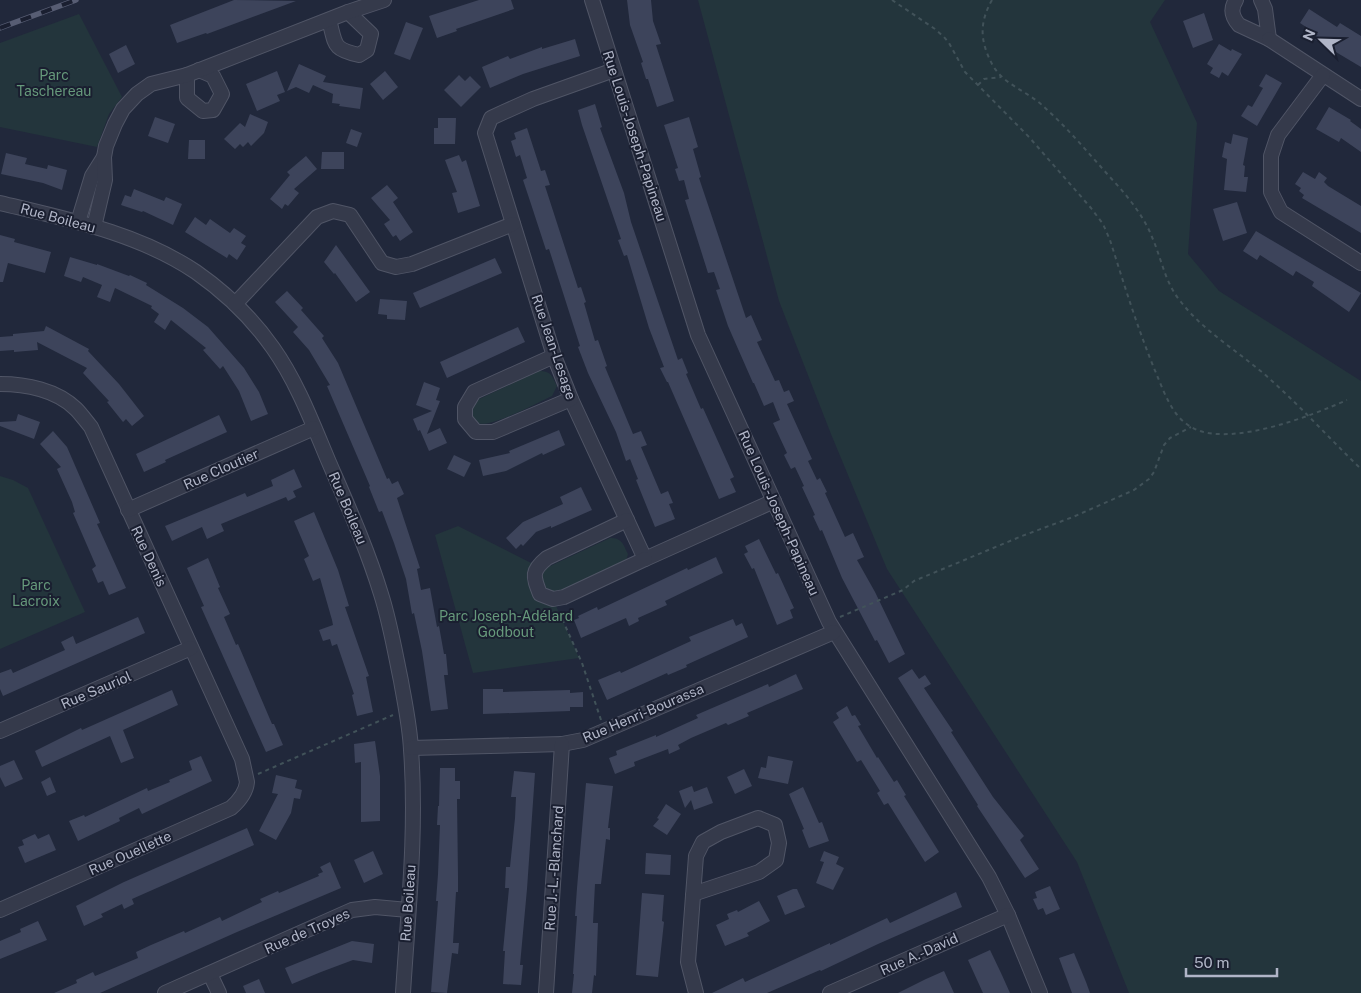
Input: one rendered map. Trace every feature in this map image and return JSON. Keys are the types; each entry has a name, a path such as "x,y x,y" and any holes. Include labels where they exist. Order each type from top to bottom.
{"street":[{"path":"78,222 92,176 104,157 115,124 123,109 137,94 151,84 193,72 384,0"},
{"name":"Rue Louis-Joseph-Papineau","path":"592,0 698,335 834,632 989,877 1008,915 1040,993"},
{"path":"1236,0 1232,11 1235,21 1239,25 1269,39 1361,99"},
{"path":"1261,0 1265,9 1269,39"},
{"path":"329,20 336,44 343,52 359,55 367,50 370,34 348,12"},
{"name":"Rue Jean-Lesage","path":"614,70 533,100 492,118 485,133 554,356 571,399 645,560"},
{"path":"1323,75 1278,135 1271,156 1271,192 1280,212 1361,263"},
{"path":"94,227 105,180 104,157"},
{"name":"Rue Boileau","path":"0,203 94,227 135,241 174,258 218,288 236,304 260,330 286,369 361,535 381,595 392,638 408,719 414,825 402,993"},
{"path":"236,304 317,217 333,211 350,215 382,263 396,267 412,264 513,224"},
{"path":"554,356 474,392 465,407 465,419 476,432 493,432 571,399"},
{"name":"Rue Denis","path":"0,384 19,384 56,395 75,408 91,427 252,779"},
{"name":"Rue Cloutier","path":"128,510 314,428"},
{"path":"626,520 547,558 537,566 534,579 540,594 553,599 564,597 774,501"},
{"name":"Rue Henri-Bourassa","path":"411,748 562,744 583,740 834,632"},
{"name":"Rue Sauriol","path":"0,731 191,648"},
{"name":"Rue J.-L.-Blanchard","path":"546,993 562,744"},
{"name":"Rue Ouellette","path":"0,910 231,808 238,801 252,779"},
{"path":"693,894 759,872 776,860 779,843 775,825 758,818 721,832 703,842 696,856 693,894 688,962 696,993"},
{"name":"Rue de Troyes","path":"165,993 352,910 375,908 408,910"},
{"name":"Rue A.-David","path":"830,993 1008,915"},
{"path":"210,974 218,993"}],"path":[{"path":"892,0 944,37 965,72 1046,156 1092,208 1103,224 1110,240 1147,351 1165,394 1179,417 1191,427 1206,432 1234,433 1277,426 1308,417 1347,400"},
{"path":"992,0 985,15 982,30 990,59 1001,76 1045,107 1121,190 1149,230 1171,289 1192,315 1272,381 1361,469"},
{"path":"978,85 984,79 1001,76"},
{"path":"841,617 903,590 914,581 1134,490 1149,479 1154,472 1164,445 1170,438 1191,427"},
{"path":"553,599 582,664 604,731"},
{"path":"252,779 397,713"}],"green space":[{"path":"698,0 1165,0 1150,22 1197,123 1188,254 1219,291 1361,381 1361,993 1129,993 1077,862 887,569 779,301"},
{"name":"Parc Taschereau","path":"79,14 122,97 109,114 97,147 0,127 0,43"},
{"path":"539,371 549,373 554,379 557,386 552,396 503,419 484,424 478,423 475,420 470,410 475,401"},
{"name":"Parc Lacroix","path":"0,476 28,488 85,612 0,649"},
{"name":"Parc Joseph-Adélard Godbout","path":"458,526 537,566 534,579 553,599 579,658 473,673 435,535"},
{"path":"610,538 620,540 628,554 626,561 568,589 553,592 548,590 541,577 546,568"}],"building":[{"path":"234,0 296,1 177,43 170,25"},
{"path":"479,0 511,0 514,9 456,29 457,31 437,38 429,16"},
{"path":"627,0 651,0 653,21 661,44 656,45 674,101 657,107 648,79 646,79 641,63 643,62 630,25"},
{"path":"1309,9 1337,27 1340,23 1361,36 1361,67 1309,36 1312,31 1300,23"},
{"path":"1204,13 1213,40 1193,48 1183,21"},
{"path":"406,22 423,28 410,60 394,54"},
{"path":"575,39 580,56 523,74 490,88 482,67 508,56 510,59 542,47 542,49"},
{"path":"1219,44 1231,51 1232,49 1242,54 1228,76 1222,72 1219,78 1210,73 1213,68 1207,64"},
{"path":"126,45 135,64 118,73 109,54"},
{"path":"299,64 326,76 323,82 363,88 360,109 332,103 333,94 313,85 309,93 296,87 287,91"},
{"path":"277,71 285,92 277,95 280,101 257,111 246,84"},
{"path":"385,71 398,87 383,100 370,84"},
{"path":"1266,74 1282,83 1257,126 1241,116 1248,105 1252,107 1263,88 1259,86"},
{"path":"459,75 465,81 470,76 481,87 461,107 444,90"},
{"path":"595,104 602,127 600,128 624,193 631,222 678,360 682,358 688,373 686,374 701,409 703,408 734,477 730,479 736,492 719,499 668,382 660,368 664,367 649,328 627,255 624,256 618,240 621,239 578,110"},
{"path":"1329,107 1351,120 1361,129 1361,152 1341,138 1339,142 1316,129"},
{"path":"250,114 268,122 264,133 251,146 248,142 243,147 240,144 235,149 224,139 240,123 245,127"},
{"path":"155,117 175,124 168,143 148,136"},
{"path":"689,117 698,147 693,149 701,177 699,178 746,318 751,315 762,340 757,342 775,381 779,380 784,392 789,390 794,401 787,404 812,459 808,461 817,480 820,478 827,492 825,493 845,537 853,533 864,557 857,560 905,654 889,663 877,640 875,641 842,578 822,530 820,531 813,516 815,515 795,467 791,469 784,455 787,453 773,423 780,420 773,402 764,406 728,326 716,290 720,289 714,272 708,273 685,200 689,199 684,180 679,181 675,169 678,168 664,125"},
{"path":"438,118 456,118 455,144 434,144 434,128 438,128"},
{"path":"527,128 541,171 545,170 550,185 545,186 578,288 581,287 586,302 584,303 595,341 598,340 607,366 605,367 633,434 641,431 647,445 641,447 661,494 668,491 673,503 669,504 675,519 655,527 636,480 638,479 630,459 626,461 616,432 578,347 580,346 549,249 546,250 523,180 527,178 520,155 516,157 511,141 516,139 514,133"},
{"path":"351,129 362,133 357,147 346,143"},
{"path":"1233,134 1248,138 1243,165 1245,166 1244,177 1248,177 1246,192 1224,190 1227,159 1222,157 1225,142 1231,144"},
{"path":"189,140 205,140 205,159 188,159"},
{"path":"322,152 344,152 344,169 321,169"},
{"path":"6,153 27,158 25,164 47,169 48,165 67,170 62,190 43,183 1,174"},
{"path":"459,155 462,162 466,160 480,206 458,213 452,193 457,192 445,160"},
{"path":"306,156 317,169 294,189 299,193 288,206 285,204 282,209 270,199 290,175 287,172"},
{"path":"1303,172 1315,179 1319,172 1327,178 1324,182 1328,186 1361,206 1361,233 1302,198 1304,195 1299,191 1301,188 1295,184"},
{"path":"387,185 398,198 393,202 413,232 400,241 396,235 393,237 384,224 390,220 371,198"},
{"path":"134,189 164,201 166,197 182,204 173,225 143,211 121,205 125,195 131,197"},
{"path":"1237,202 1247,233 1223,241 1213,209"},
{"path":"195,217 206,225 210,219 230,233 234,228 246,236 241,243 246,246 237,260 229,254 227,258 185,232"},
{"path":"1256,231 1361,293 1349,312 1312,286 1314,282 1296,271 1293,276 1260,255 1257,260 1243,251"},
{"path":"0,235 15,239 14,242 51,252 45,273 8,263 3,282 0,282"},
{"path":"336,245 370,292 356,302 335,273 324,262"},
{"path":"70,257 130,275 147,283 146,285 183,308 208,327 244,368 259,392 268,414 251,421 239,391 223,366 220,369 203,350 206,348 171,320 165,330 154,322 159,314 151,308 152,306 115,288 110,302 97,297 102,285 83,277 81,282 64,276"},
{"path":"495,258 502,273 420,308 413,293"},
{"path":"287,291 303,308 301,310 324,336 322,338 338,363 387,479 389,478 392,484 398,481 404,494 397,498 420,568 417,569 421,590 430,588 437,627 439,626 444,654 446,654 448,675 444,675 448,709 431,711 414,613 412,614 406,579 394,543 382,511 379,512 370,486 327,386 330,385 309,350 293,332 298,327 275,302"},
{"path":"380,299 407,301 405,320 387,319 387,315 378,314"},
{"path":"46,326 89,349 88,351 119,384 144,416 132,426 126,419 123,422 107,402 109,401 83,373 87,368 37,342 38,350 0,351 0,337 44,331"},
{"path":"518,327 525,342 447,378 440,362"},
{"path":"424,382 440,388 436,400 440,401 427,434 440,428 447,443 429,451 413,419 432,411 416,405"},
{"path":"18,414 40,422 34,439 0,426 0,422 16,421"},
{"path":"219,415 227,432 165,460 166,462 144,472 136,454"},
{"path":"559,430 565,445 543,455 542,453 506,471 483,476 479,460 510,453 509,451"},
{"path":"53,431 67,447 100,523 97,524 126,588 109,595 103,581 98,583 92,569 96,566 73,513 75,512 72,502 57,469 61,467 40,444"},
{"path":"454,455 471,463 464,477 447,469"},
{"path":"294,469 302,487 293,491 296,497 288,501 286,497 221,524 224,531 207,539 202,527 172,541 165,526 245,493 247,497 273,486 271,480"},
{"path":"581,487 592,510 551,528 551,526 536,532 523,546 521,544 516,549 506,538 523,522 563,504 560,497"},
{"path":"314,512 338,570 349,606 345,607 369,676 366,677 373,712 357,716 352,695 354,694 337,644 332,646 330,639 323,641 319,630 333,625 332,620 320,578 313,581 304,559 309,556 294,521"},
{"path":"759,539 776,574 778,573 794,608 790,610 793,618 777,625 754,568 752,569 744,554 748,552 745,546"},
{"path":"716,557 723,573 665,601 667,605 638,618 639,621 629,626 626,618 581,638 574,620 579,618 578,616 597,607 598,610 687,568 688,570"},
{"path":"208,558 220,587 218,588 230,614 224,617 283,745 266,752 201,607 204,606 187,568"},
{"path":"138,617 145,633 3,696 0,689 0,673 11,669 13,673 65,650 61,642 73,636 76,644"},
{"path":"733,619 736,626 742,623 748,637 686,665 687,667 668,675 667,673 607,700 598,680 620,671 621,673 691,641 689,637"},
{"path":"912,669 919,679 925,675 931,684 924,688 953,731 951,732 993,797 1024,836 1020,840 1039,869 1025,878 977,806 898,678"},
{"path":"796,674 803,689 747,713 749,716 728,725 726,723 691,738 678,745 680,749 669,754 668,749 634,762 635,766 615,774 609,758 617,755 616,751 656,735 656,737 698,718 696,715 768,684 769,687"},
{"path":"483,689 503,689 503,692 570,690 570,693 583,692 583,707 570,707 570,711 483,714"},
{"path":"172,690 178,705 123,730 134,758 121,763 110,736 42,767 35,751 81,728 82,730"},
{"path":"847,706 852,716 855,715 861,725 858,726 877,758 894,782 897,780 906,795 904,796 939,852 925,862 888,803 884,805 877,793 880,791 861,760 857,762 833,722 839,718 836,713"},
{"path":"375,741 380,776 380,821 361,822 361,762 355,763 354,744"},
{"path":"201,756 212,781 142,814 139,808 119,818 120,821 78,841 69,821 84,815 85,817 147,788 148,791 170,782 169,780 192,770 189,761"},
{"path":"768,756 793,761 788,784 758,778 761,767 766,768"},
{"path":"14,760 23,779 5,787 0,777 0,766"},
{"path":"440,768 455,768 455,781 460,781 460,799 457,799 458,892 456,892 453,943 459,943 458,954 452,953 447,993 431,992 438,901 436,901 440,825 437,825"},
{"path":"744,769 752,786 735,794 727,777"},
{"path":"514,771 535,773 520,965 523,965 521,985 503,984 505,951 503,951 509,888 505,888 506,867 510,867 515,818 516,797 511,797"},
{"path":"276,775 297,780 295,788 302,790 300,799 294,798 291,813 276,840 259,831 278,794 272,793"},
{"path":"50,777 56,792 47,796 41,782"},
{"path":"586,783 613,786 608,828 610,828 610,840 606,839 601,884 595,884 593,923 598,923 596,976 594,975 592,993 572,993 577,916 575,916"},
{"path":"692,786 694,792 707,787 713,803 694,810 691,800 685,808 679,791"},
{"path":"803,787 819,823 822,822 829,841 809,848 802,830 804,829 789,794"},
{"path":"666,804 681,814 667,835 653,826 659,819 657,818"},
{"path":"247,828 254,845 132,899 134,904 124,909 122,904 101,914 103,917 84,926 76,906 124,882"},
{"path":"35,834 38,839 49,834 56,850 25,863 18,847 24,845 22,840"},
{"path":"373,851 383,874 364,883 354,860"},
{"path":"824,851 839,857 836,864 844,868 833,890 816,883 824,862 820,861"},
{"path":"646,853 671,855 670,875 645,874"},
{"path":"330,862 341,888 100,993 54,993 77,983 76,980 93,972 95,976 138,958 136,952 151,945 184,931 185,933 220,917 222,921 262,902 260,899 319,876 318,874 323,872 320,867"},
{"path":"1050,886 1060,909 1046,915 1043,908 1038,910 1033,899 1037,898 1035,892"},
{"path":"797,889 805,907 785,915 777,896"},
{"path":"956,892 962,907 821,971 767,993 712,993 743,978 745,982 887,918 890,923"},
{"path":"642,893 664,895 662,921 664,922 658,977 636,975"},
{"path":"759,901 770,921 747,933 749,936 725,946 716,925 729,919 727,914 737,910 738,912"},
{"path":"38,921 47,940 0,959 0,941 21,932 20,929"},
{"path":"352,941 374,944 372,963 353,960 292,984 285,968"},
{"path":"990,950 1010,993 983,993 968,960"},
{"path":"1074,953 1090,993 1072,993 1059,958"},
{"path":"944,971 954,993 898,993 926,979"},
{"path":"259,979 265,993 246,993 243,986"}],"railway":[{"path":"0,28 76,0"}]}
